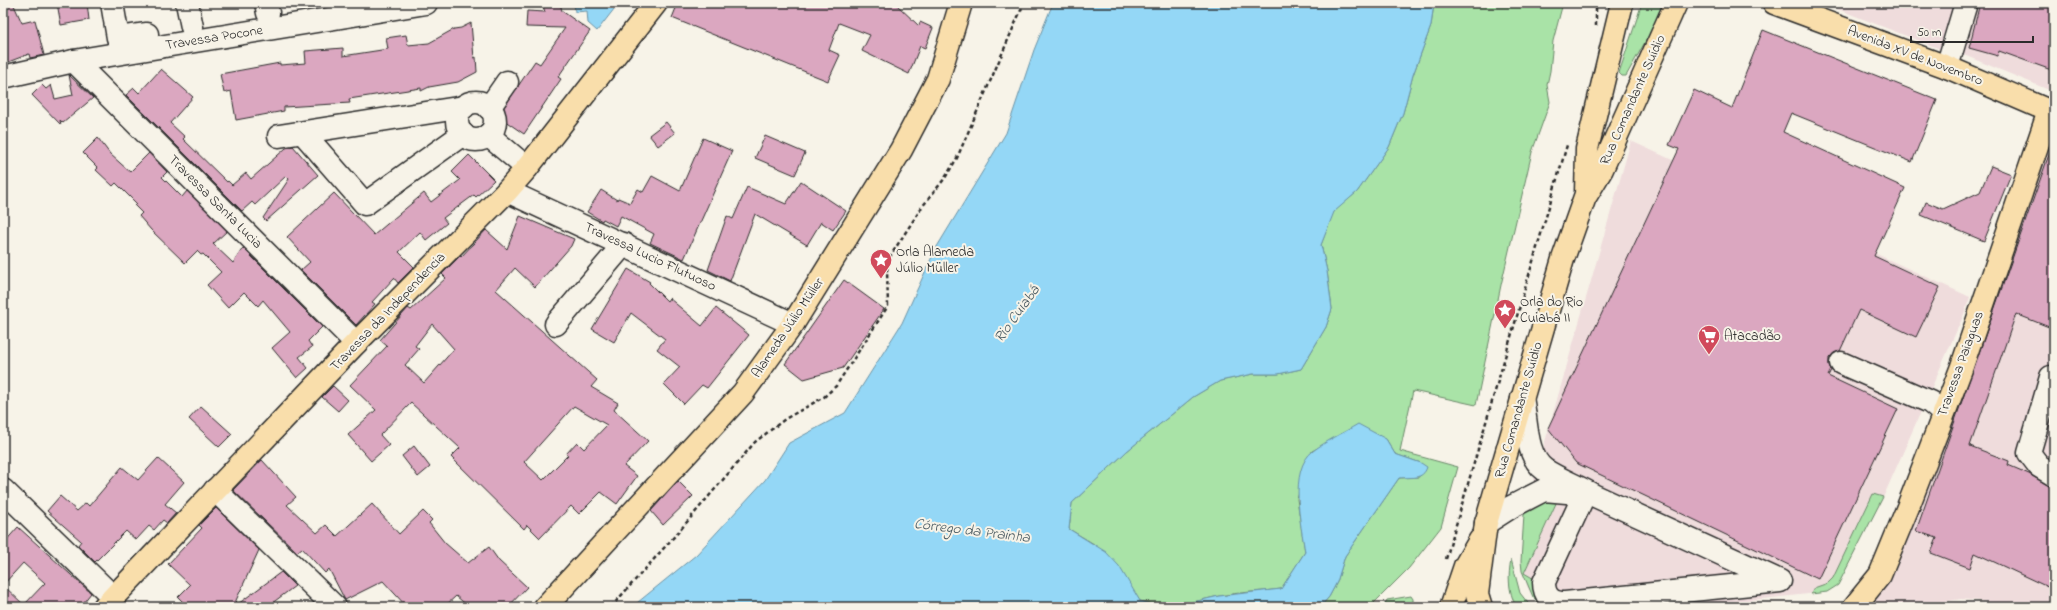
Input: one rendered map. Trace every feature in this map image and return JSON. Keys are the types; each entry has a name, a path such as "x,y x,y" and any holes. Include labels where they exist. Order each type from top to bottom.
{"main road":[{"name":"Travessa da Independencia","path":"109,602 356,344 507,191 527,168 656,3"},
{"name":"Alameda Júlio Müller","path":"545,607 743,393 793,324 901,150 935,85 962,3"},
{"name":"Rua Comandante Suídio","path":"1586,194 1587,149 1622,3"},
{"name":"Rua Comandante Suídio","path":"1485,529 1563,259 1586,194 1602,169 1676,3"},
{"name":"Avenida XV de Novembro","path":"1774,3 1947,67 2051,112"},
{"name":"Travessa Paiaguas","path":"1854,607 1880,575 1908,507 1961,369 2051,112"},
{"path":"1451,607 1465,566 1485,529"},
{"path":"1481,607 1477,594 1485,529"}],"street":[{"path":"112,3 118,38 192,27 267,8 344,3"},
{"path":"187,3 192,27"},
{"name":"Travessa Pocone","path":"3,77 74,61 426,3"},
{"path":"1947,67 1966,3"},
{"name":"Travessa Santa Lucia","path":"74,61 356,344"},
{"path":"489,108 507,82"},
{"path":"278,136 464,107 474,102 485,104 492,113 494,125 488,135 478,140 467,138 463,134 457,123 460,111 464,107"},
{"path":"303,133 365,204 463,134"},
{"path":"488,135 527,168"},
{"name":"Travessa Lucio Flutuoso","path":"507,191 624,244 793,324"},
{"path":"556,324 624,244"},
{"path":"1841,363 1930,402 1943,413"},
{"path":"2051,377 2029,453 2039,466 2054,475"},
{"path":"1522,398 1531,446 1539,464 1546,470 1588,493 1753,562 1780,581 1566,603 1553,602 1546,594 1544,582 1588,493"},
{"path":"3,490 109,602"},
{"path":"215,490 335,607"},
{"path":"1485,529 1511,507 1544,490 1588,493"}],"path":[{"path":"611,607 681,529 755,442 785,418 824,396 836,386 888,306 887,270 890,258 922,207 945,178 957,158 1024,3"},
{"path":"1596,3 1596,33"},
{"path":"1599,27 1601,21"},
{"path":"1444,566 1567,144"}],"shaded area":[{"path":"1822,3 1959,3 1945,51"},
{"path":"1975,3 2054,3 2054,92 1959,53"},
{"path":"2050,130 2054,132 2054,607 2030,607 1961,599 1911,607 1872,607"},
{"name":"Atacadão","path":"1631,141 1970,297 1964,314 1882,500 1838,585 1827,592 1685,607 1542,607 1533,597 1527,586 1521,561 1524,515"}],"green space":[{"path":"1434,3 1563,3 1553,41 1547,85 1550,102 1532,152 1501,285 1476,405 1413,391 1400,451 1458,467 1441,527 1409,568 1370,607 1320,607 1329,597 1337,582 1345,556 1399,478 1419,477 1421,463 1395,454 1386,439 1331,441 1312,451 1297,499 1305,552 1281,589 1219,596 1189,603 1172,605 1152,604 1140,601 1094,544 1069,529 1072,503 1127,451 1193,397 1220,381 1253,374 1278,374 1301,369 1326,327 1332,309 1327,271 1321,245 1333,212 1357,192 1389,147 1403,113 1413,75 1431,26"},
{"path":"1642,3 1667,3 1626,76 1622,76 1619,73"},
{"path":"1873,494 1883,497 1838,585 1827,592 1811,594 1814,588 1828,583 1833,578"},
{"path":"1536,499 1558,499 1524,573 1536,580 1546,607 1541,606 1533,597 1522,571 1521,561 1524,515"},
{"path":"1511,559 1520,593 1531,607 1516,607 1513,601 1509,583"},
{"path":"1411,596 1413,599 1413,607 1383,607 1387,600"}],"water":[{"path":"574,3 618,4 597,31 588,23 587,11 575,12"},
{"path":"1053,3 1434,3 1431,26 1413,75 1403,113 1389,147 1357,192 1334,212 1321,245 1327,271 1332,309 1326,327 1301,369 1278,374 1253,374 1220,381 1193,397 1127,451 1072,503 1069,529 1106,552 1119,566 1140,601 1159,607 632,607 696,555 765,480 789,443 845,413 902,323 935,250 1006,133 1034,50"},
{"path":"1358,424 1386,439 1395,454 1421,463 1427,467 1420,476 1412,478 1399,478 1345,556 1337,582 1329,597 1320,607 1172,607 1219,596 1281,589 1305,552 1299,513 1298,484 1305,460 1318,447"}],"building":[{"path":"3,3 13,3 22,23 35,20 44,55 30,58 29,54 3,64"},
{"path":"57,3 87,3 89,20 61,25"},
{"path":"542,3 560,3 562,11 590,31 558,77 561,79 524,134 498,116 535,61 540,64 565,28 526,27 527,11 545,12"},
{"path":"678,3 893,3 919,26 920,22 933,28 925,48 920,46 909,74 862,51 870,35 839,23 829,50 840,55 828,81 672,18"},
{"path":"1980,3 1988,5 1990,3 2047,3 2054,6 2054,71 1999,51 1998,56 1969,48"},
{"path":"471,23 474,58 476,57 477,72 458,82 429,87 421,91 421,88 349,99 350,103 284,107 284,111 236,120 231,91 224,93 220,74 280,63 280,65 306,63 305,51 343,48 343,56 388,49 386,38 406,35 408,45 429,43 454,29 461,28"},
{"name":"Atacadão","path":"1763,30 1937,100 1912,162 1791,113 1783,132 1905,188 1874,256 1940,287 1916,337 1859,310 1840,351 1834,353 1829,358 1831,370 1828,376 1898,409 1818,579 1576,463 1548,428 1679,149 1669,145 1694,90 1732,108"},
{"path":"161,69 193,97 170,123 185,137 183,139 227,182 228,181 232,185 246,173 251,179 286,148 293,146 318,175 266,221 263,218 289,179 286,176 255,205 252,202 242,211 126,95 134,88 139,93"},
{"path":"69,75 93,98 63,123 60,120 61,125 32,95 42,85 46,89 51,85 55,99 73,95"},
{"path":"666,122 675,133 658,146 649,135"},
{"path":"765,136 805,153 795,175 755,158"},
{"path":"98,138 110,154 130,172 149,153 167,172 162,177 182,197 187,191 227,231 213,244 233,263 243,248 322,327 308,341 312,347 299,357 308,368 297,378 272,348 290,332 263,300 258,306 244,292 228,308 207,285 221,272 203,254 201,255 197,251 185,263 151,230 139,216 142,213 135,206 137,204 116,183 113,186 96,170 98,168 83,153"},
{"path":"703,138 732,151 684,259 650,243 654,234 621,216 616,226 603,219 602,221 587,212 601,190 617,200 618,198 630,203 638,189 643,192 652,176 680,191"},
{"path":"2052,146 2054,146 2054,329 2016,314 1970,446 2009,461 2008,465 2029,474 2054,489 2054,590 1975,553 1970,568 1931,553 1937,538 1916,531"},
{"path":"469,155 494,180 476,197 474,195 443,218 447,223 426,240 420,232 399,252 414,267 398,283 394,278 372,302 375,304 356,325 301,270 310,262 287,237 334,193 374,235 424,193 431,202 460,180 452,172"},
{"path":"1991,166 2011,174 1984,241 1921,215 1926,202 1943,209 1980,192"},
{"path":"801,181 846,211 833,230 821,222 807,245 755,214 730,281 708,270 727,216 733,219 747,187 786,204"},
{"path":"520,216 574,239 571,246 535,287 515,268 496,290 597,380 591,387 618,403 614,410 648,441 624,466 637,476 617,504 601,492 579,514 571,506 540,538 527,525 524,529 451,457 460,448 411,403 380,435 389,445 371,461 348,435 376,410 350,385 387,346 380,340 408,308 411,310 446,278 442,274 460,256 461,257 486,230 507,249","holes":["432,324 454,349 424,383 405,365 419,349 415,346","574,406 607,425 584,449 577,442 566,454 568,455 543,480 524,462"]},
{"path":"628,269 650,282 649,283 667,301 669,298 702,326 716,308 749,335 707,388 702,385 684,404 664,384 680,367 657,349 665,339 631,313 614,342 592,329"},
{"path":"844,280 884,309 843,368 804,379 785,364"},
{"path":"333,386 348,400 338,411 322,397"},
{"path":"201,406 232,434 219,447 189,419"},
{"path":"414,446 430,467 418,477 402,456"},
{"path":"158,458 184,482 165,504 176,513 167,523 163,520 154,530 149,526 136,540 126,531 95,562 78,545 81,541 47,511 60,496 77,511 86,503 89,506 122,467 138,480"},
{"path":"262,460 296,497 287,505 317,533 326,525 337,536 372,504 399,534 423,511 432,520 429,523 445,543 468,563 489,547 499,561 527,587 508,607 469,607 456,596 444,607 407,607 383,581 345,600 329,569 325,573 302,548 297,552 233,490"},
{"path":"678,481 693,496 663,525 651,511"},
{"path":"216,508 259,550 233,607 188,607 178,597 190,585 168,564 202,528 199,525"},
{"path":"18,527 91,593 80,607 3,607 3,585 3,544","holes":["23,563 45,583 24,605 3,585"]},
{"path":"281,572 295,586 267,607 234,607"}],"place":[{"name":"Orla Alameda Júlio Müller","path":"881,280"},
{"name":"Orla do Rio Cuiabá II","path":"1505,330"},
{"name":"Atacadão","path":"1709,356"}],"water label":[{"name":"Rio Cuiabá","path":"1017,314"},
{"name":"Córrego da Prainha","path":"972,531"}]}
